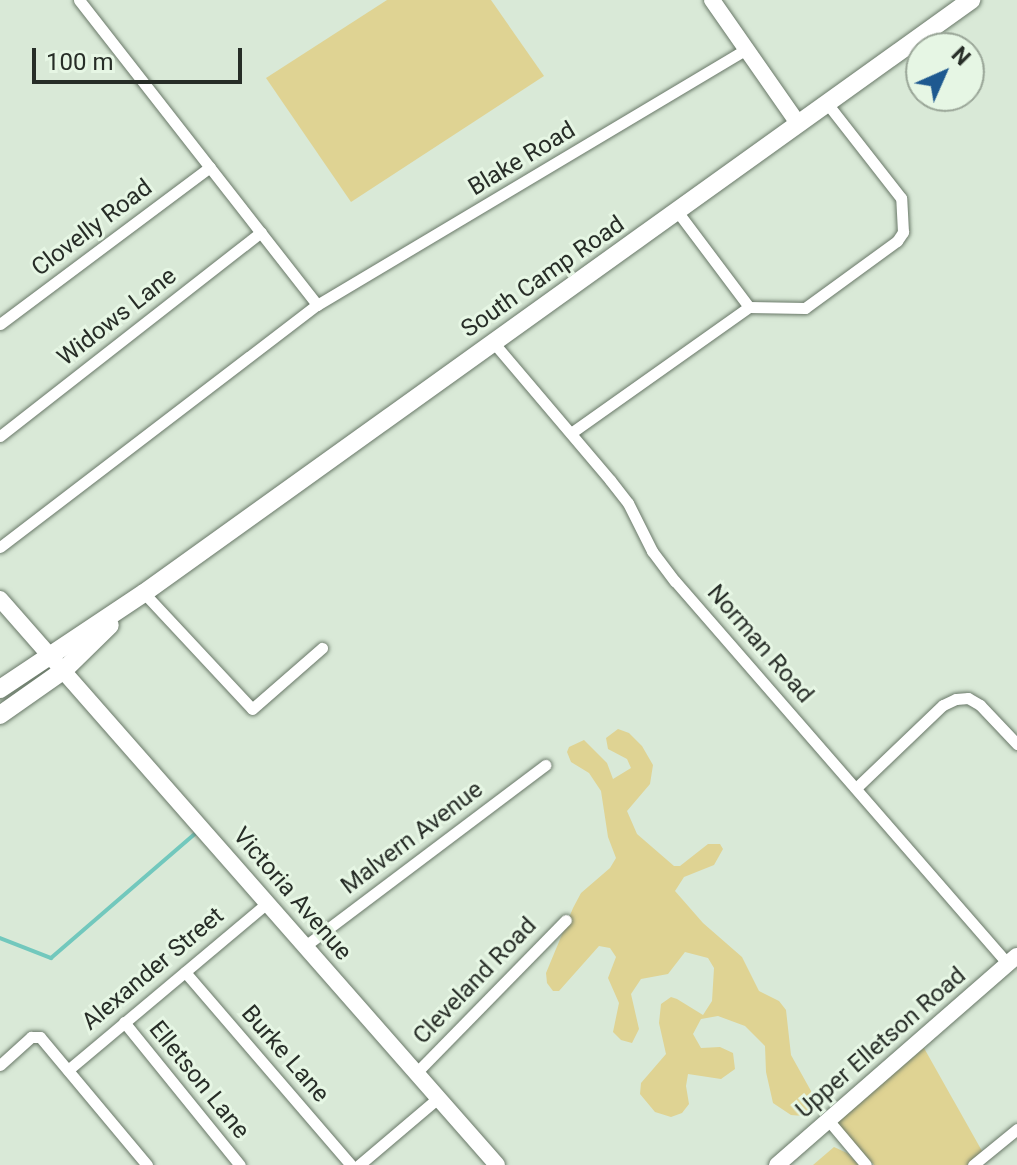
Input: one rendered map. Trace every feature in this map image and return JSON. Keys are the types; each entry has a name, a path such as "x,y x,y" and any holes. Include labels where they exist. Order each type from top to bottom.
{"main road":[{"path":"712,0 797,122"},
{"name":"South Camp Road","path":"0,689 144,593 971,0"},
{"name":"South Camp Road","path":"0,715 64,670 144,593"},
{"name":"Victoria Avenue","path":"0,599 497,1165"},
{"name":"Upper Elletson Road","path":"777,1165 1012,960"}],"street":[{"path":"85,2 317,305"},
{"name":"Blake Road","path":"0,547 317,305 746,49"},
{"path":"571,433 749,307 805,308 897,241 903,232 905,215 901,198 826,102"},
{"name":"Clovelly Road","path":"0,324 210,167"},
{"path":"677,211 749,307"},
{"name":"Widows Lane","path":"0,436 261,232"},
{"name":"Norman Road","path":"493,342 628,503 652,551 675,581 1012,960"},
{"path":"144,593 252,709 322,648"},
{"path":"856,788 943,705 956,699 968,698 980,705 1017,744"},
{"name":"Malvern Avenue","path":"305,946 545,765"},
{"name":"Alexander Street","path":"68,1070 267,903"},
{"name":"Cleveland Road","path":"416,1073 566,920"},
{"name":"Burke Lane","path":"185,972 351,1165"},
{"name":"Elletson Lane","path":"124,1022 240,1165"},
{"path":"0,1065 36,1036 147,1165"},
{"path":"359,1165 438,1098"},
{"path":"829,1121 866,1165"},
{"path":"973,1165 1017,1129"}],"shaded area":[{"path":"387,0 491,0 544,76 351,202 266,78"},
{"path":"618,729 629,733 642,746 653,765 650,784 627,811 637,834 674,866 680,866 708,844 720,844 723,849 714,865 684,877 675,891 703,923 742,957 759,991 779,1001 786,1010 791,1055 811,1091 811,1106 803,1116 791,1115 773,1103 766,1072 765,1046 745,1026 718,1016 701,1019 693,1034 701,1048 720,1047 733,1053 735,1069 721,1079 688,1074 689,1104 682,1113 671,1117 655,1112 640,1094 641,1083 666,1054 659,1023 661,1004 671,997 703,1015 712,1001 714,968 708,958 685,952 668,974 641,979 631,994 639,1029 632,1043 621,1040 613,1032 619,1003 608,978 616,957 610,948 599,946 559,991 553,991 547,983 546,973 581,893 610,868 616,858 608,837 601,791 589,773 571,762 567,752 569,747 584,740 607,763 613,779 631,768 627,759 608,749 606,738"},
{"path":"924,1048 982,1151 967,1165 874,1165 837,1123"},
{"path":"834,1147 847,1153 859,1165 813,1165"}],"waterway":[{"path":"0,938 51,958 198,831"}]}
